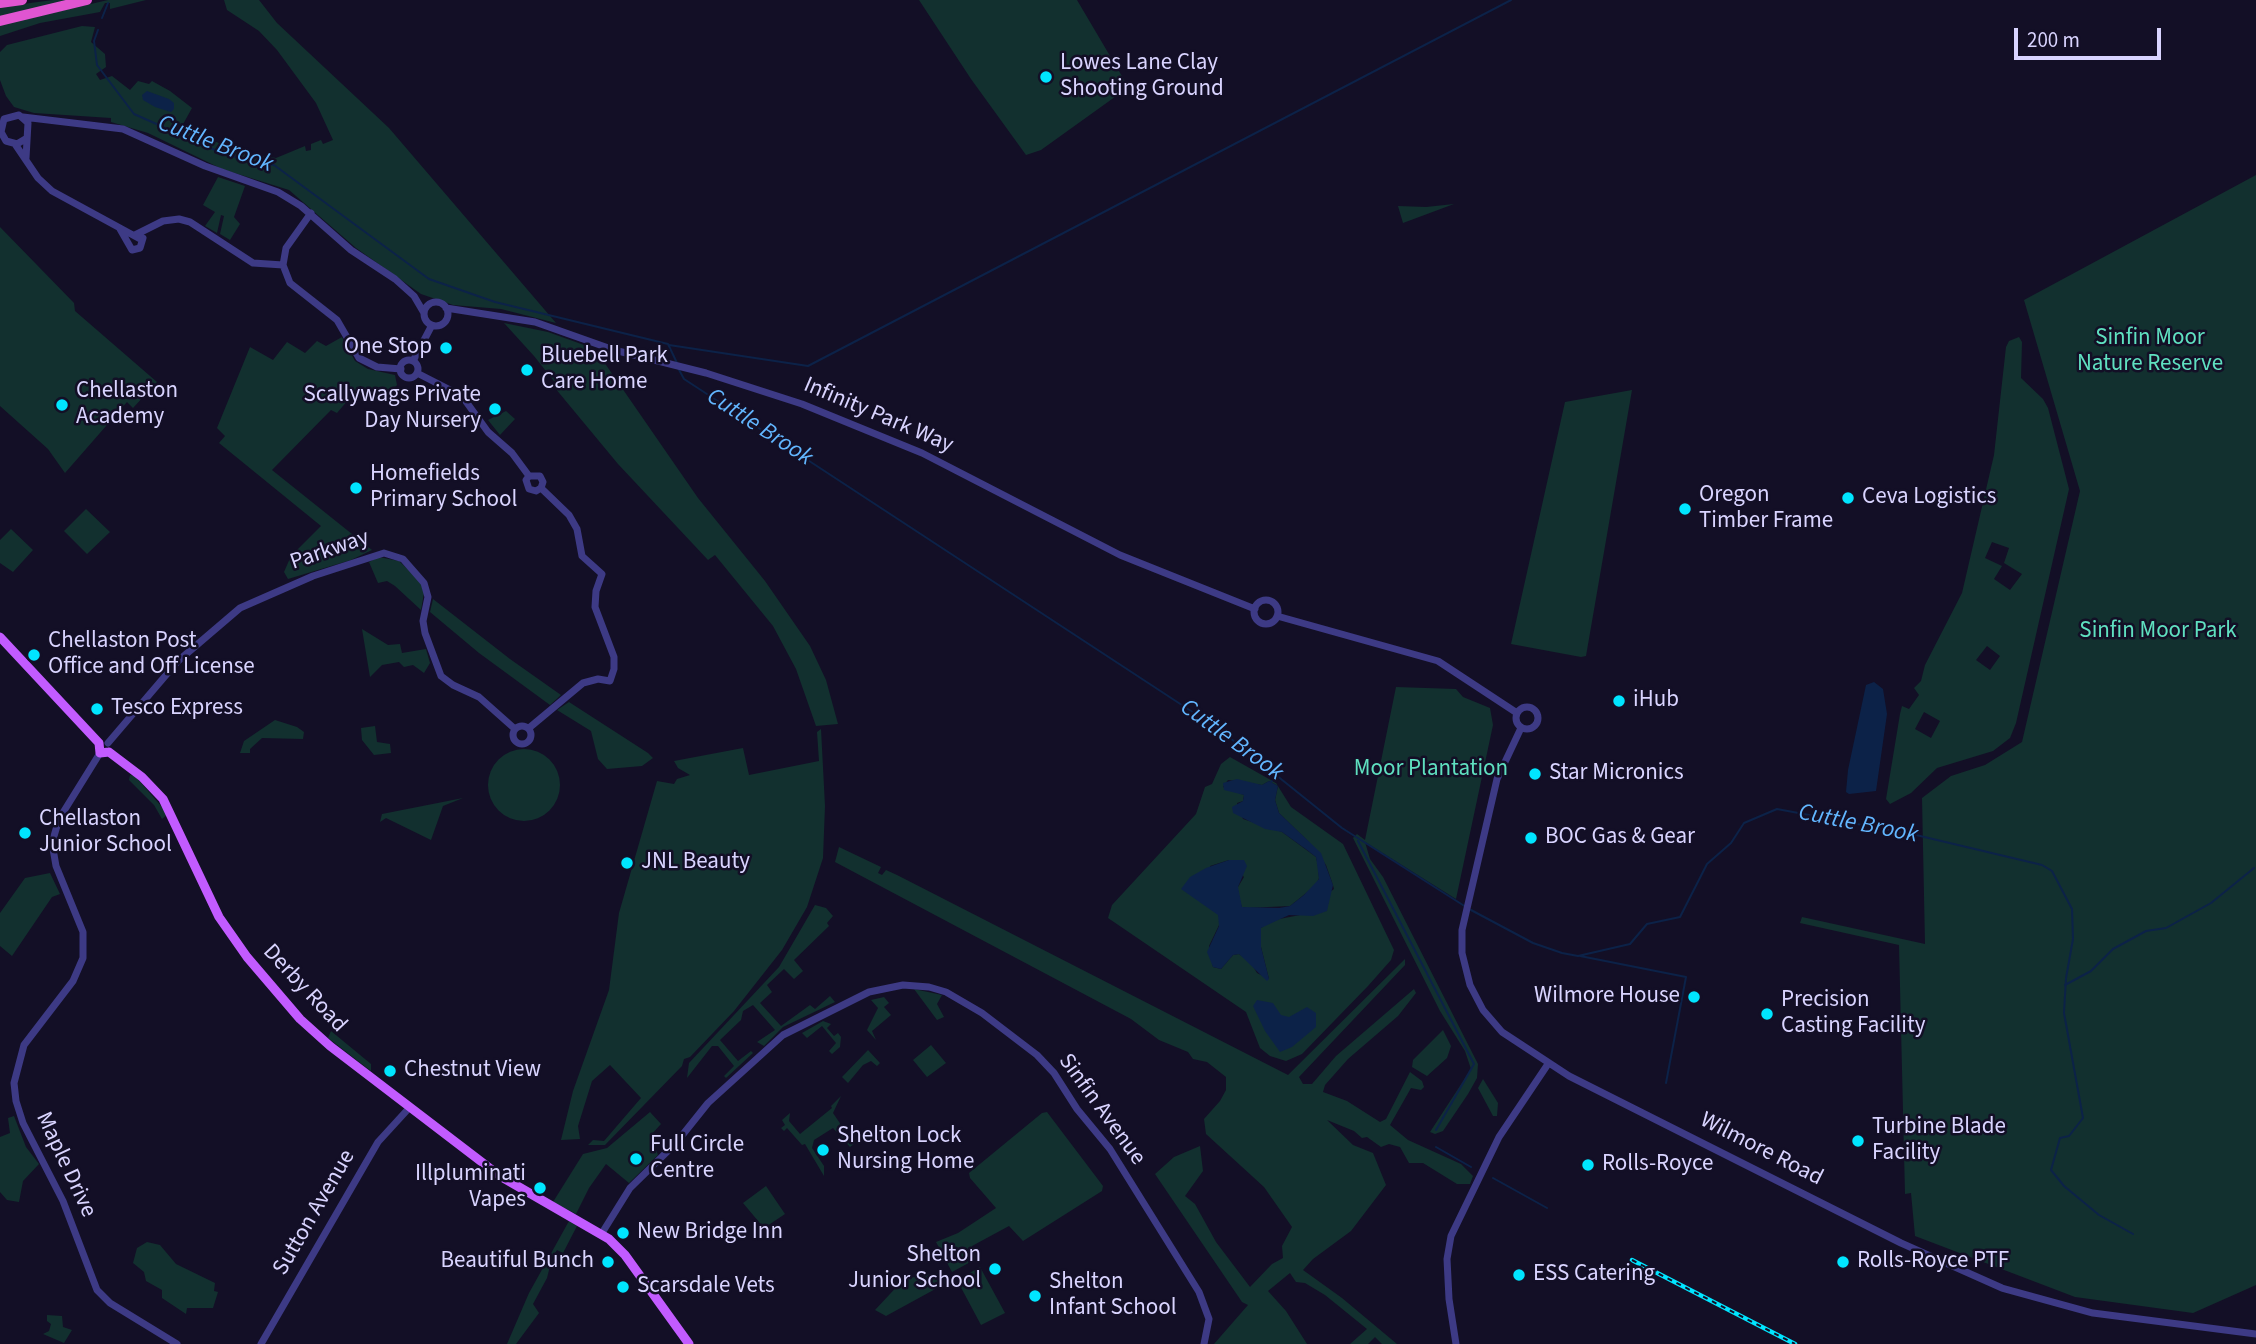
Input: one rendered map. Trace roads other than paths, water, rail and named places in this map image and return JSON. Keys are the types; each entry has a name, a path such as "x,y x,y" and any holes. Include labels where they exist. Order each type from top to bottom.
{"highway":[{"path":"0,3 22,0"},
{"path":"0,21 88,0"}],"main road":[{"name":"Derby Road","path":"2,641 104,748 142,777 167,805 213,907 254,965 313,1032 500,1176 602,1233 625,1255 689,1344"}],"street":[{"path":"283,265 253,263 186,220 167,220 134,238 52,191 38,178 26,159 8,144 0,132 2,124 8,117 99,124 134,133 205,166 278,192 310,213 351,250 414,296 440,303 446,308 447,320"},
{"path":"23,117 28,134 26,159"},
{"path":"8,144 47,120"},
{"path":"310,213 290,240 283,265 293,287 337,320 359,358 377,367 401,369 408,378 417,373"},
{"path":"414,296 432,325"},
{"path":"425,313 432,303"},
{"name":"Infinity Park Way","path":"446,308 535,322 614,350 775,394 861,427 957,470 1111,551 1255,609"},
{"path":"432,325 440,326 447,320 467,312"},
{"path":"413,361 432,325"},
{"path":"401,369 405,362 413,361"},
{"path":"413,361 418,368 417,373"},
{"path":"417,373 462,396 488,432 512,453 529,476"},
{"path":"536,474 542,477 541,488 536,491 529,489 526,480 536,474"},
{"path":"529,728 583,683 598,679 610,681 614,657 595,602 602,575 584,560 569,515 541,488"},
{"name":"Parkway","path":"104,748 178,661 240,608 324,572 384,553 408,563 424,583 428,597 423,627 441,676 479,697 515,729"},
{"path":"1271,602 1276,608 1277,616 1272,622 1264,624 1255,617 1255,609 1259,603 1271,602"},
{"path":"1277,616 1438,661 1517,713"},
{"path":"1527,706 1534,709 1538,715 1536,726 1521,728 1516,721 1517,713 1527,706"},
{"path":"520,726 529,728 532,737 523,745 515,741 515,729 520,726"},
{"path":"1456,1344 1449,1299 1447,1259 1451,1236 1499,1137 1548,1064 1502,1032 1476,998 1462,953 1464,914 1497,779 1521,728"},
{"name":"Maple Drive","path":"104,748 59,819 52,843 56,866 83,932 83,958 73,981 27,1041 20,1056 14,1083 23,1123 63,1201 100,1293 120,1310 177,1344"},
{"name":"Sinfin Avenue","path":"602,1233 630,1188 676,1143 717,1094 783,1035 869,992 902,985 929,987 953,996 982,1013 1037,1055 1054,1073 1077,1109 1110,1149 1199,1292 1209,1319 1204,1344"},
{"name":"Wilmore Road","path":"1548,1064 1901,1243 2002,1288 2093,1313 2256,1334"},
{"name":"Sutton Avenue","path":"261,1344 378,1142 410,1107"}],"water":[{"path":"147,91 169,99 174,103 174,109 171,112 143,100 142,95"},
{"path":"1874,682 1883,689 1887,714 1876,791 1849,794 1846,792 1848,770 1866,685"},
{"path":"1237,779 1262,785 1269,781 1278,786 1275,800 1279,813 1321,853 1333,885 1327,911 1313,916 1289,915 1261,928 1261,947 1269,979 1267,981 1239,954 1233,955 1221,969 1213,967 1207,952 1219,926 1218,915 1181,889 1190,877 1206,868 1229,860 1244,860 1247,866 1238,887 1242,907 1279,908 1290,906 1319,879 1316,857 1307,850 1282,832 1265,829 1233,813 1232,807 1243,801 1244,795 1224,790 1223,783"},
{"path":"1257,1000 1273,1003 1281,1015 1289,1017 1307,1007 1316,1013 1316,1027 1292,1047 1280,1052 1265,1031 1253,1006"}],"waterway":[{"path":"669,345 808,366 1511,0"},
{"name":"Cuttle Brook","path":"102,18 108,3"},
{"name":"Cuttle Brook","path":"98,30 94,41 97,65 134,114 215,150 250,162 274,165 429,279 495,302 668,344 677,363"},
{"name":"Cuttle Brook","path":"678,368 684,379 1220,730 1342,828 1466,907"},
{"path":"1271,782 1277,776"},
{"name":"Cuttle Brook","path":"1471,910 1533,943 1562,953 1578,956 1630,944 1647,924 1680,917 1707,864 1731,843 1744,823 1777,809 1916,835 2042,865 2052,871 2072,909 2073,939 2066,978 2064,1013 2083,1118 2069,1136 2060,1138 2051,1170 2064,1186 2099,1215 2133,1234"},
{"path":"1358,841 1474,1064 1436,1130"},
{"path":"2065,985 2091,971 2113,949 2146,931 2166,928 2211,903 2254,868"},
{"path":"1580,956 1686,977 1666,1083"},
{"path":"1436,1147 1471,1167"},
{"path":"1493,1178 1547,1208"}],"railway":[{"path":"1632,1260 1795,1344"}],"place":[{"name":"Lowes Lane Clay Shooting Ground","path":"1046,77"},
{"name":"One Stop","path":"446,348"},
{"name":"Bluebell Park Care Home","path":"527,370"},
{"name":"Chellaston Academy","path":"62,405"},
{"name":"Scallywags Private Day Nursery","path":"495,409"},
{"name":"Homefields Primary School","path":"356,488"},
{"name":"Ceva Logistics","path":"1848,498"},
{"name":"Oregon Timber Frame","path":"1685,509"},
{"name":"Chellaston Post Office and Off License","path":"34,655"},
{"name":"iHub","path":"1619,701"},
{"name":"Tesco Express","path":"97,709"},
{"name":"Star Micronics","path":"1535,774"},
{"name":"Chellaston Junior School","path":"25,833"},
{"name":"BOC Gas & Gear","path":"1531,838"},
{"name":"JNL Beauty","path":"627,863"},
{"name":"Wilmore House","path":"1694,997"},
{"name":"Precision Casting Facility","path":"1767,1014"},
{"name":"Chestnut View","path":"390,1071"},
{"name":"Turbine Blade Facility","path":"1858,1141"},
{"name":"Shelton Lock Nursing Home","path":"823,1150"},
{"name":"Full Circle Centre","path":"636,1159"},
{"name":"Rolls-Royce","path":"1588,1165"},
{"name":"Illpluminati Vapes","path":"540,1188"},
{"name":"New Bridge Inn","path":"623,1233"},
{"name":"Beautiful Bunch","path":"608,1262"},
{"name":"Rolls-Royce PTF","path":"1843,1262"},
{"name":"Shelton Junior School","path":"995,1269"},
{"name":"ESS Catering","path":"1519,1275"},
{"name":"Scarsdale Vets","path":"623,1287"},
{"name":"Shelton Infant School","path":"1035,1296"}],"park label":[{"name":"Sinfin Moor Nature Reserve","path":"2150,352"},
{"name":"Sinfin Moor Park","path":"2158,632"},
{"name":"Moor Plantation","path":"1431,770"}]}
